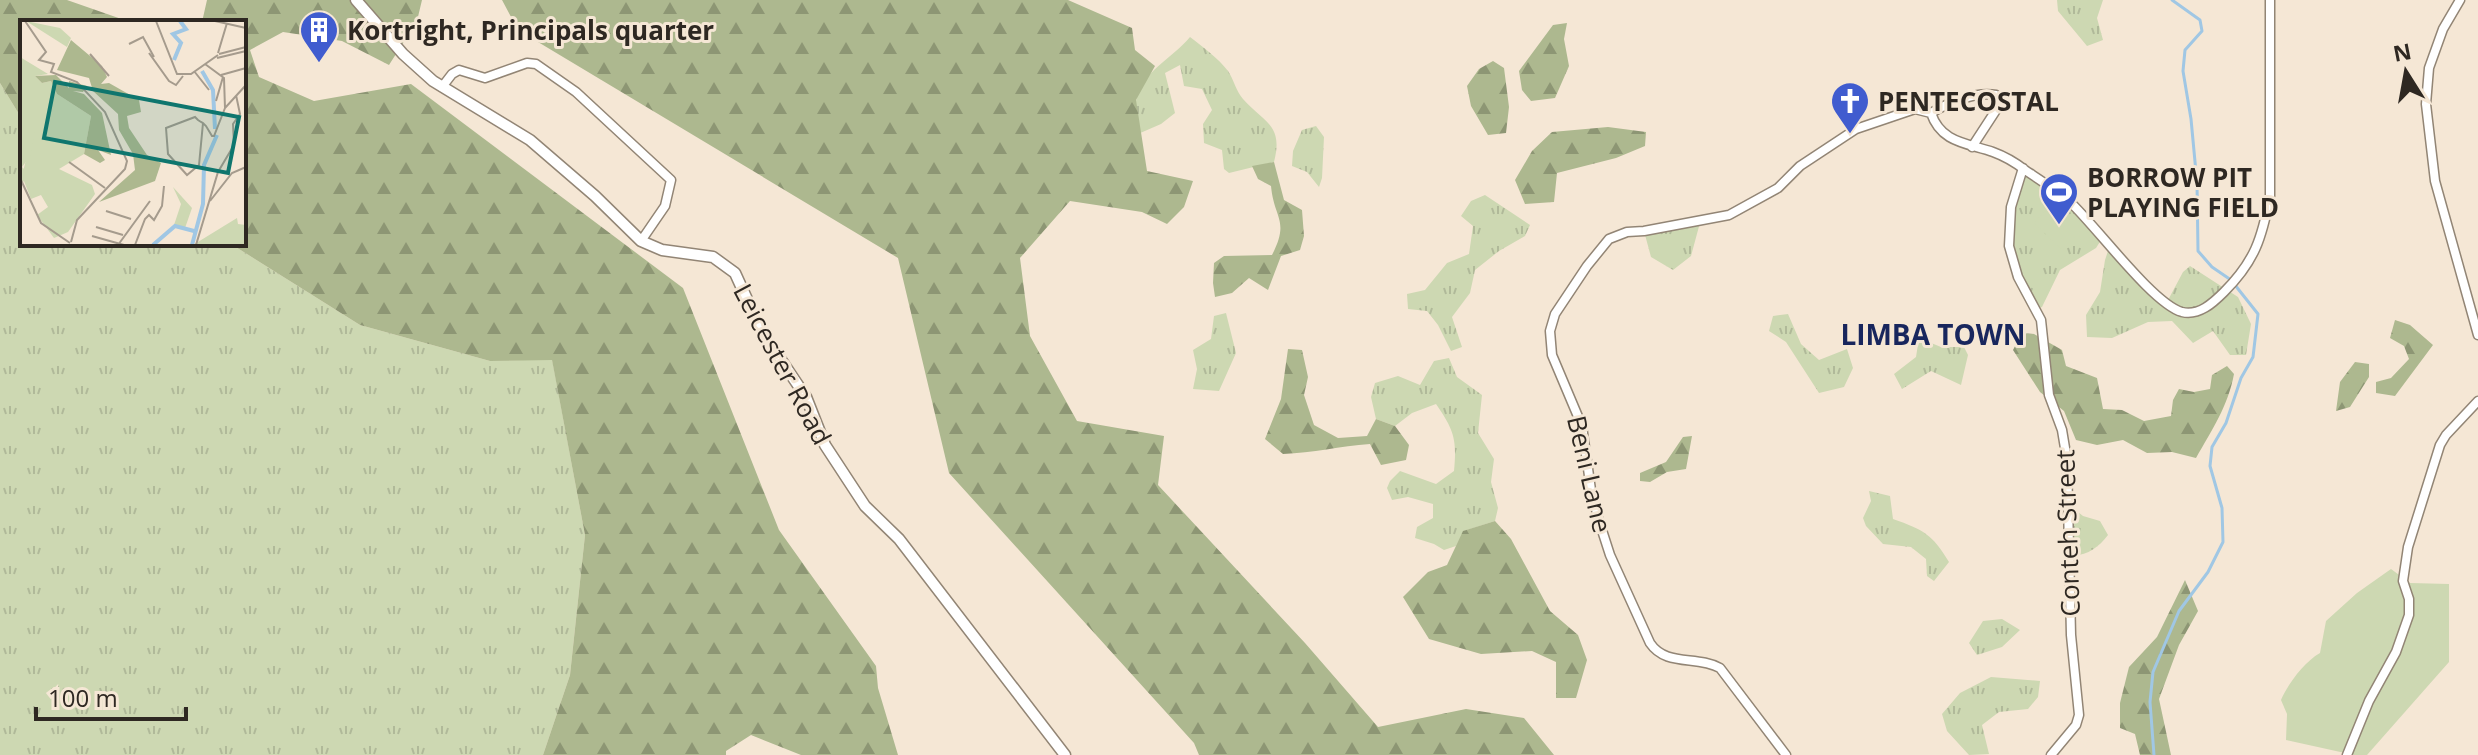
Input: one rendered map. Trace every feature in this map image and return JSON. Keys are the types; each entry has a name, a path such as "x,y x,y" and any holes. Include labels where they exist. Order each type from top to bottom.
{"street":[{"name":"Leicester Road","path":"356,0 403,54 442,87 530,140 641,241 662,250 713,257 735,273 761,330 806,397 825,445 865,506 899,539 1065,755"},
{"path":"1931,113 1937,128 1950,139 1994,153 2023,168 2069,202 2156,295 2185,313 2197,312 2209,306 2239,277 2259,244 2270,196 2270,0"},
{"path":"2460,0 2443,29 2429,68 2426,104 2435,181 2478,335"},
{"path":"442,87 459,70 485,78 527,63 536,64 576,92 671,180 665,206 641,241"},
{"name":"Beni Lane","path":"1786,755 1763,729 1720,668 1708,663 1666,658 1657,653 1650,643 1610,555 1599,521 1591,490 1582,426 1552,355 1550,331 1555,314 1609,239 1627,232 1729,215 1778,188 1800,166 1856,129 1915,109 1931,113 1965,99 1996,95 2000,104 1972,147"},
{"name":"Conteh Street","path":"2023,168 2011,207 2009,246 2018,277 2041,320 2049,395 2062,430 2067,460 2071,635 2079,715 2076,725 2051,755"},
{"path":"2347,755 2369,701 2396,652 2409,615 2409,599 2403,581 2408,547 2440,445 2478,401"}],"green space":[{"path":"0,0 67,0 124,20 20,20 20,116 0,83"},
{"path":"207,0 422,0 417,21 389,65 342,41 283,32 250,50 259,77 314,101 411,84 683,288 779,530 876,666 878,688 898,755 801,755 751,735 726,751 726,755 543,755 570,675 585,535 552,360 490,361 360,325 234,246 246,246 246,20 202,20"},
{"path":"502,0 1068,0 1132,28 1135,50 1155,66 1136,100 1147,171 1193,181 1184,207 1167,224 1142,212 1070,201 1020,258 1030,336 1077,421 1164,436 1158,485 1305,643 1378,727 1466,709 1524,718 1554,755 1199,755 1194,743 949,473 898,258 518,30"},
{"path":"2057,0 2103,0 2097,18 2103,40 2087,46 2058,11"},
{"path":"1567,23 1564,39 1569,66 1555,98 1531,101 1522,90 1519,71 1553,25"},
{"path":"1190,37 1224,66 1243,99 1270,125 1276,139 1274,162 1229,173 1224,169 1222,150 1204,143 1203,124 1212,110 1202,89 1184,86 1180,65 1165,73 1175,113 1161,124 1138,134 1136,101 1144,81"},
{"path":"1493,61 1504,68 1509,107 1506,133 1488,135 1471,106 1467,86 1479,69"},
{"path":"0,83 20,116 20,246 234,246 360,325 490,361 552,359 585,535 570,675 543,755 0,755"},
{"path":"1316,126 1324,137 1319,187 1307,172 1292,166 1293,151 1302,130"},
{"path":"1608,127 1646,132 1645,146 1616,158 1557,173 1554,202 1525,204 1515,180 1532,151 1552,132"},
{"path":"1274,162 1284,200 1302,210 1304,236 1300,250 1281,256 1268,290 1249,278 1232,293 1215,297 1214,263 1224,256 1272,255 1280,234 1279,220 1271,186 1258,179 1252,166"},
{"path":"2023,168 2069,202 2103,237 2096,248 2060,270 2042,307 2035,309 2018,277 2009,224"},
{"path":"1485,195 1530,225 1525,236 1475,270 1470,293 1452,317 1462,347 1451,351 1427,311 1408,309 1407,294 1425,290 1447,263 1469,254 1473,226 1461,216 1471,201"},
{"name":"BORROW PIT PLAYING FIELD","path":"2055,201 2083,229 2062,250 2034,223"},
{"path":"1701,219 1691,256 1673,270 1651,257 1644,231"},
{"path":"2110,245 2167,302 2183,272 2190,266 2238,297 2251,324 2246,355 2230,355 2213,331 2193,343 2172,321 2148,322 2112,338 2087,337 2086,315 2100,292"},
{"path":"1226,313 1236,353 1219,391 1193,389 1197,369 1193,350 1211,339 1214,316"},
{"path":"1788,314 1801,344 1819,360 1847,349 1853,368 1844,387 1819,393 1786,342 1769,331 1773,316"},
{"path":"2395,320 2410,325 2433,345 2395,396 2376,393 2376,382 2391,378 2409,359 2404,346 2390,338"},
{"path":"2022,333 2034,334 2062,350 2066,366 2097,378 2103,409 2122,410 2144,421 2171,416 2173,400 2179,389 2194,392 2210,389 2212,375 2227,366 2234,374 2224,407 2196,458 2172,452 2147,453 2123,440 2097,445 2076,440 2064,411 2040,392 2013,350"},
{"path":"1919,338 1941,347 1964,347 1968,355 1961,385 1931,371 1902,389 1894,374 1916,357"},
{"path":"1288,349 1302,350 1308,377 1304,395 1314,425 1338,438 1367,436 1376,419 1395,426 1409,445 1406,460 1381,465 1370,444 1283,454 1265,439 1281,399"},
{"path":"1449,358 1457,377 1482,395 1478,433 1494,459 1491,482 1498,508 1495,521 1464,531 1456,546 1444,550 1415,538 1417,527 1433,518 1433,504 1408,497 1392,500 1387,488 1400,471 1436,484 1454,471 1454,443 1447,421 1436,404 1412,413 1395,426 1376,419 1371,397 1375,383 1398,376 1420,385 1434,361"},
{"path":"2355,362 2369,364 2369,377 2350,407 2336,411 2340,382"},
{"path":"1692,436 1686,469 1667,472 1650,482 1640,481 1640,473 1666,462 1683,437"},
{"path":"1869,491 1890,496 1893,519 1926,534 1943,553 1949,562 1934,581 1927,576 1926,559 1911,547 1883,544 1866,526 1863,518 1871,501"},
{"path":"2068,504 2083,516 2100,521 2108,535 2096,548 2086,553 2069,555"},
{"path":"1495,521 1511,539 1550,611 1578,635 1587,660 1576,698 1556,698 1556,662 1532,651 1481,654 1429,639 1403,597 1428,572 1447,565 1463,531"},
{"path":"2391,569 2410,583 2449,584 2449,662 2367,755 2286,740 2287,714 2281,700 2297,674 2320,653 2326,621 2357,593"},
{"path":"2185,580 2198,611 2179,645 2159,699 2171,755 2140,755 2135,734 2120,728 2120,703 2129,667 2157,637"},
{"path":"2002,619 2020,630 2002,647 1977,655 1969,643 1983,621"},
{"path":"1991,677 2040,681 2038,697 2028,709 1999,712 1982,725 1989,754 1969,755 1947,731 1942,714 1960,693"}],"waterway":[{"path":"2154,755 2150,702 2153,672 2179,611 2208,572 2223,542 2222,508 2210,466 2212,447 2226,423 2241,378 2253,357 2258,314 2231,280 2212,267 2198,251 2197,183 2183,71 2185,50 2202,31 2200,20 2172,0"}],"place":[{"name":"Kortright, Principals quarter","path":"319,64"},
{"name":"PENTECOSTAL","path":"1850,135"},
{"name":"BORROW PIT PLAYING FIELD","path":"2059,226"}],"district":[{"name":"LIMBA TOWN","path":"1933,334"}]}
